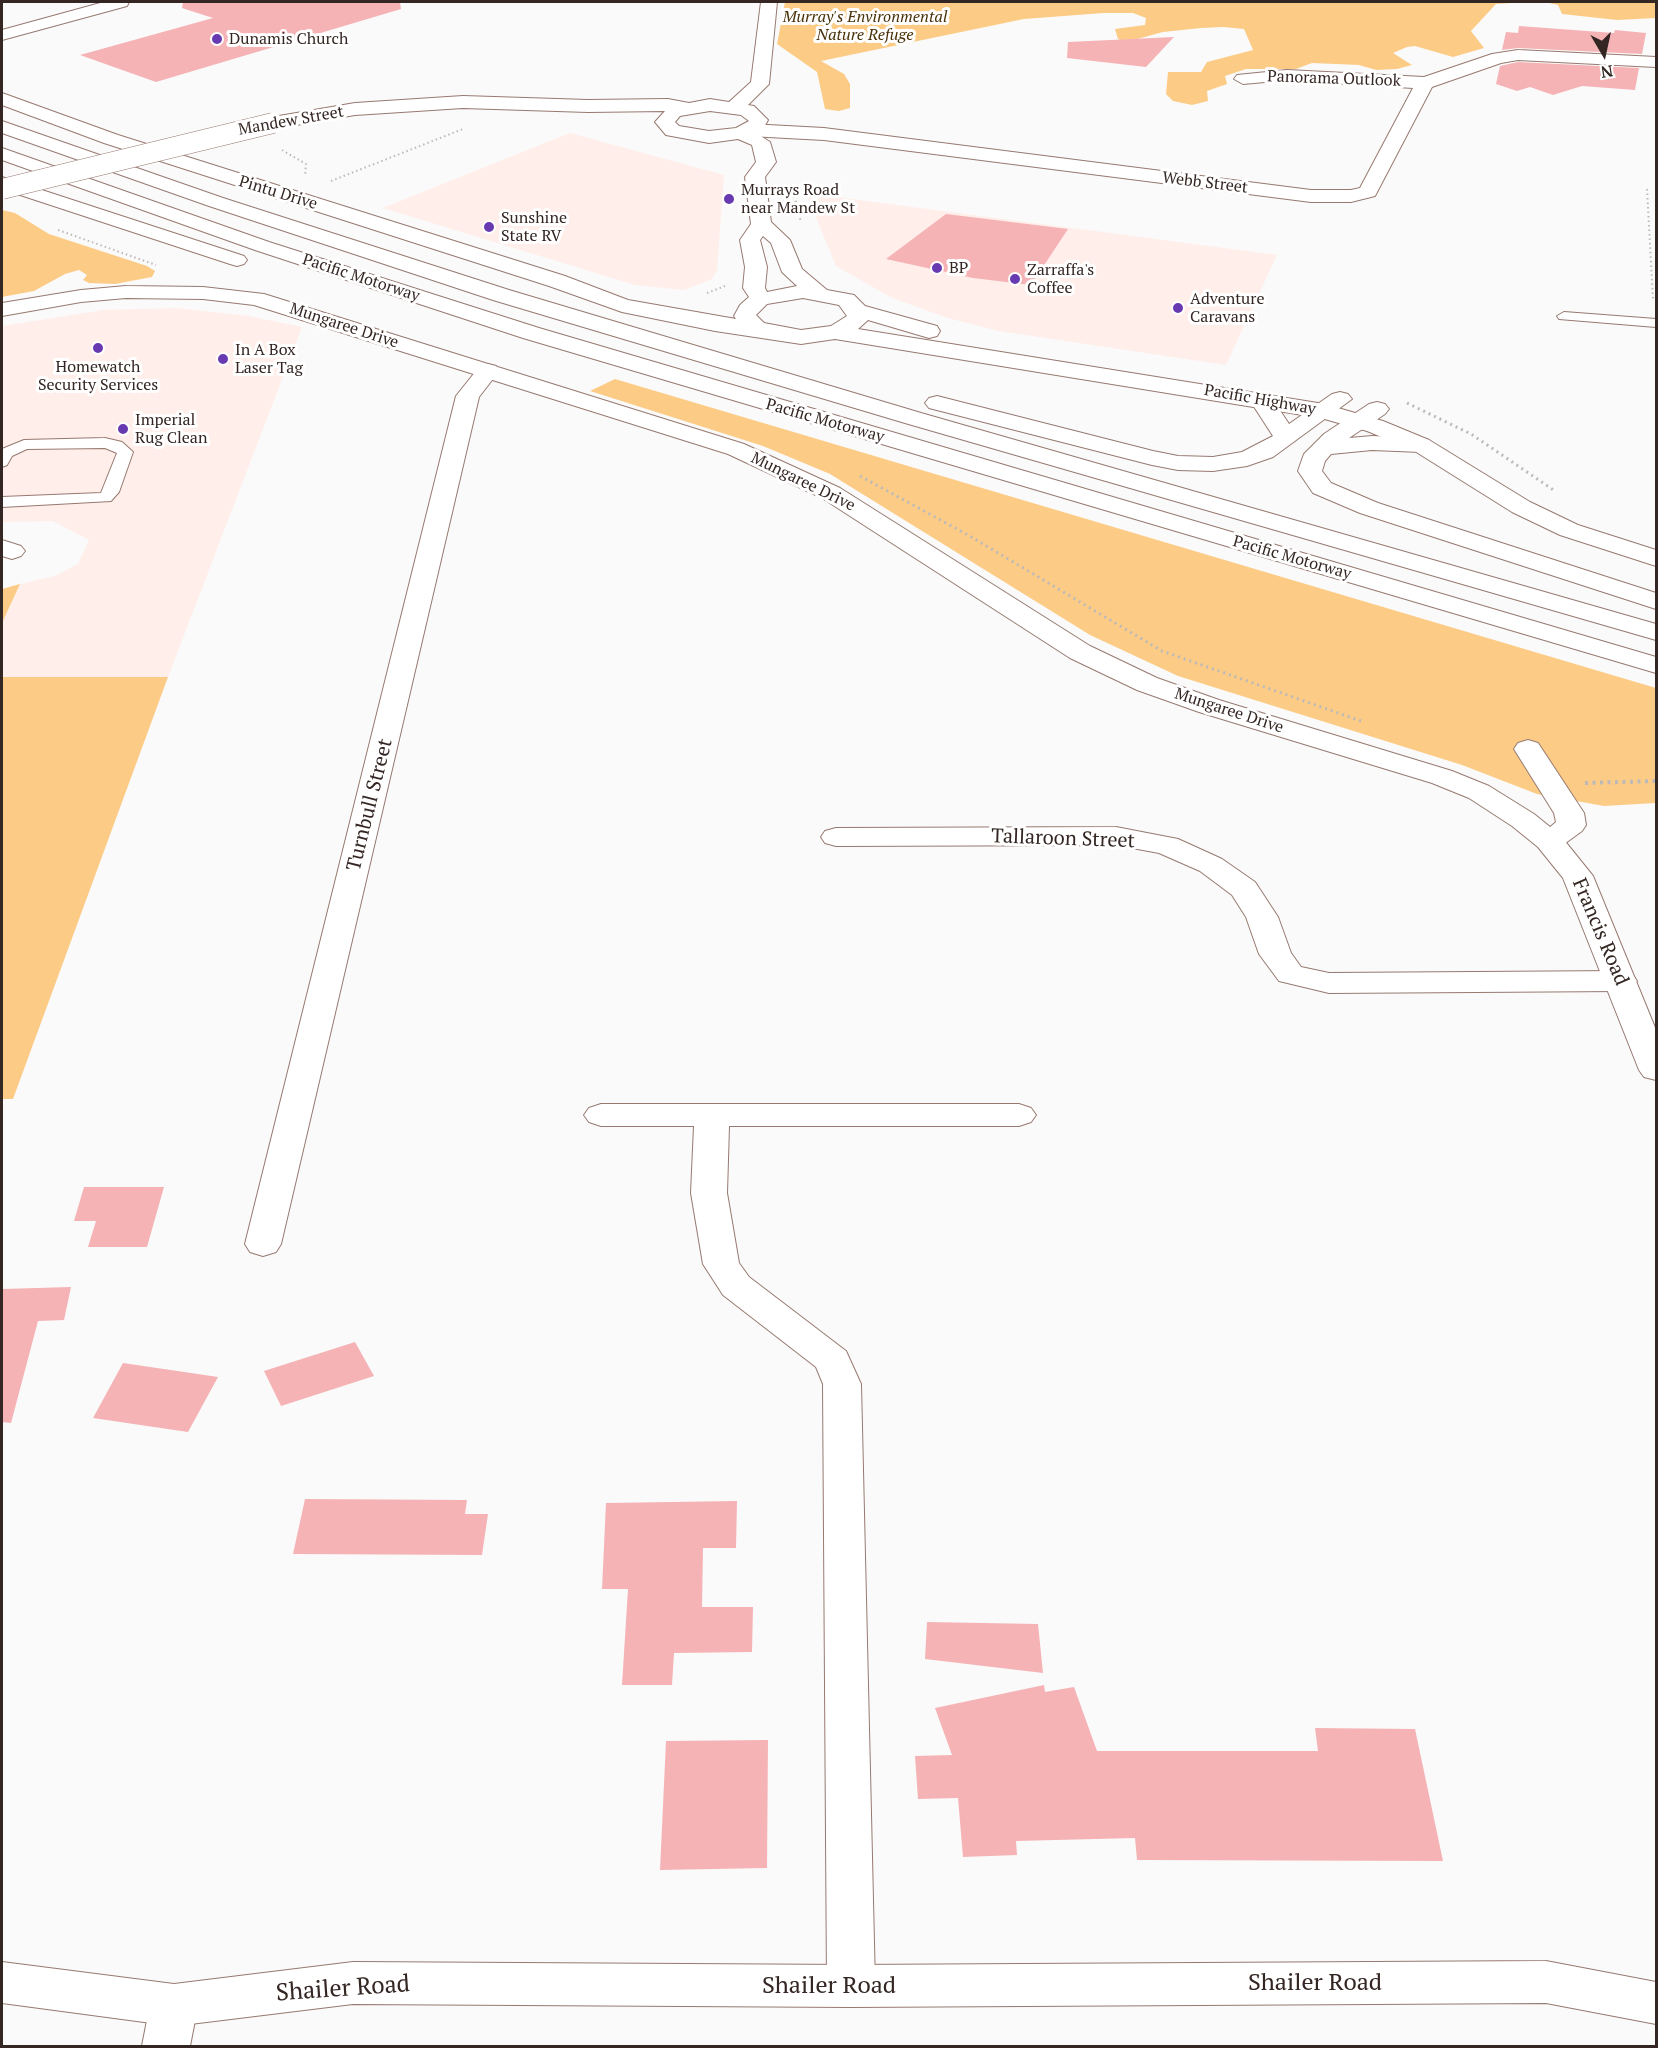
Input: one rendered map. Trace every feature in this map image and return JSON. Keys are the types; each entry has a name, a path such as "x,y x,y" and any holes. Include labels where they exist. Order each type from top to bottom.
{"main road":[{"path":"2,35 120,2"},
{"path":"755,177 766,162 764,151 760,142 745,132 759,120 756,115 735,107 760,84 769,2"},
{"path":"1425,83 1498,58 1518,55 1656,62"},
{"name":"Panorama Outlook","path":"1243,79 1287,75 1425,83"},
{"name":"Webb Street","path":"709,137 745,132 824,134 1311,196 1352,196 1368,192 1425,83"},
{"name":"Pintu Drive","path":"2,99 190,165 557,281 640,310 716,324 756,328"},
{"name":"Mandew Street","path":"2,189 273,123 355,109 506,101 588,106 668,105 685,108 710,105 735,107"},
{"name":"Mandew Street","path":"588,106 664,122 673,131 709,137"},
{"path":"664,122 674,112 685,108"},
{"name":"Pacific Motorway","path":"2,127 382,257 700,355 1656,632"},
{"path":"709,137 755,177 761,224 750,240 756,267 754,288 756,302 745,316 756,328"},
{"name":"Pacific Motorway","path":"2,154 262,246 637,366 1656,665"},
{"path":"2,183 152,234 333,288 392,289"},
{"path":"761,224 780,240 793,272 818,293"},
{"name":"Pintu Drive","path":"557,281 593,285 666,303 756,302 788,293 818,293"},
{"name":"Mungaree Drive","path":"2,310 112,293 172,292 230,295 279,305 736,449 831,493 1089,657 1147,684 1209,706 1442,777 1479,792 1549,841"},
{"name":"Pacific Highway","path":"818,293 846,300 859,311 995,346 1332,405 1429,428 1458,443 1546,503 1656,557"},
{"path":"835,333 854,323 859,317 859,311"},
{"name":"Pacific Highway","path":"756,328 784,335 835,333 1002,361 1261,399 1332,405"},
{"path":"700,355 768,360 1178,463 1213,464 1247,459 1286,438 1332,405"},
{"name":"Turnbull Street","path":"263,1244 468,396 488,371"},
{"path":"1261,399 1286,438"},
{"path":"1367,415 1322,448 1313,459 1310,471 1312,477 1322,488 1346,500 1656,601"},
{"name":"Pacific Highway","path":"1367,415 1421,445 1500,495 1543,518 1596,540 1656,557"},
{"path":"1322,448 1372,443 1421,445"},
{"path":"1528,749 1569,813 1571,825 1549,841"},
{"name":"Tallaroon Street","path":"836,837 1116,836 1167,845 1211,865 1244,889 1262,916 1275,954 1290,974 1329,983 1621,981"},
{"name":"Francis Road","path":"1549,841 1578,876 1655,1065"},
{"path":"602,1114 1019,1115"},
{"path":"712,1115 709,1193 721,1264 736,1286 832,1360 842,1384 850,1986"},
{"name":"Shailer Road","path":"2,1983 170,2026 353,1983 850,1986 1546,1982 1656,2003"}],"lane":[{"path":"1564,316 1656,323"},
{"path":"2,462 6,453 24,445 105,443 117,444 125,452 111,492 105,498 2,502"}],"path":[{"path":"327,182 466,128"},
{"path":"786,176 787,186 793,191 801,224"},
{"path":"1647,189 1653,299"}],"shaded area":[{"path":"570,133 724,175 717,270 712,279 684,290 635,285 383,208"},
{"path":"806,193 1277,255 1226,365 999,331 948,318 892,298 836,266"},
{"path":"177,308 248,316 302,327 168,677 2,677 2,623 20,584 55,576 78,564 89,540 53,521 2,522 2,326 104,310"}],"green space":[{"name":"Murray's Environmental Nature Refuge","path":"785,2 1530,2 1496,4 1471,31 1484,48 1453,57 1415,46 1407,47 1393,53 1412,65 1397,69 1376,70 1359,65 1312,63 1296,69 1246,69 1225,76 1227,84 1207,91 1208,101 1192,105 1173,101 1166,94 1168,72 1201,72 1207,62 1253,50 1244,29 1223,27 1163,32 1126,42 1118,39 1115,29 1145,25 1146,18 1133,13 1104,13 1024,19 821,61 844,74 850,84 850,108 839,111 825,109 817,72 777,44"},
{"path":"1545,2 1656,2 1656,18 1617,20 1562,14 1558,5"},
{"path":"2,210 15,213 49,234 147,266 155,271 152,277 115,284 89,283 83,280 87,275 79,270 65,274 34,291 2,297"},
{"path":"615,379 1656,688 1656,803 1604,806 1537,794 1462,765 1178,676 1090,635 830,474 763,446 590,391"},
{"path":"20,584 2,623 2,589"},
{"path":"2,677 168,677 13,1099 2,1099"}],"building":[{"name":"Dunamis Church","path":"183,2 400,2 401,9 156,82 80,55 213,18 182,8"},
{"path":"1519,26 1646,33 1642,54 1518,48 1502,50 1506,32 1518,33"},
{"path":"1174,37 1146,67 1067,58 1068,42"},
{"path":"1518,62 1639,68 1635,90 1582,86 1553,95 1530,87 1517,91 1496,84 1500,66"},
{"path":"946,214 1068,229 1031,285 973,278 886,259"},
{"path":"84,1187 164,1187 147,1247 88,1247 96,1221 74,1221"},
{"path":"71,1287 64,1320 38,1321 11,1423 2,1422 2,1289"},
{"path":"355,1342 374,1376 281,1406 264,1371"},
{"path":"123,1363 218,1377 188,1432 93,1418"},
{"path":"305,1499 467,1500 465,1514 488,1514 482,1555 293,1554"},
{"path":"737,1501 736,1548 703,1548 702,1607 753,1607 752,1652 674,1653 672,1685 622,1685 628,1589 602,1589 606,1503"},
{"path":"927,1622 1038,1624 1043,1673 925,1659"},
{"path":"1044,1685 1045,1692 1074,1687 1097,1751 1318,1751 1315,1728 1415,1729 1443,1861 1137,1860 1135,1838 1016,1841 1017,1855 963,1857 958,1798 918,1799 915,1756 952,1755 935,1708"},
{"path":"768,1740 767,1868 660,1870 666,1741"}],"place":[{"name":"Dunamis Church","path":"217,39"},
{"name":"Murrays Road near Mandew St","path":"729,199"},
{"name":"Sunshine State RV","path":"489,227"},
{"name":"BP","path":"937,268"},
{"name":"Zarraffa's Coffee","path":"1015,279"},
{"name":"Adventure Caravans","path":"1178,308"},
{"name":"Homewatch Security Services","path":"98,348"},
{"name":"In A Box Laser Tag","path":"223,359"},
{"name":"Imperial Rug Clean","path":"123,429"}]}
